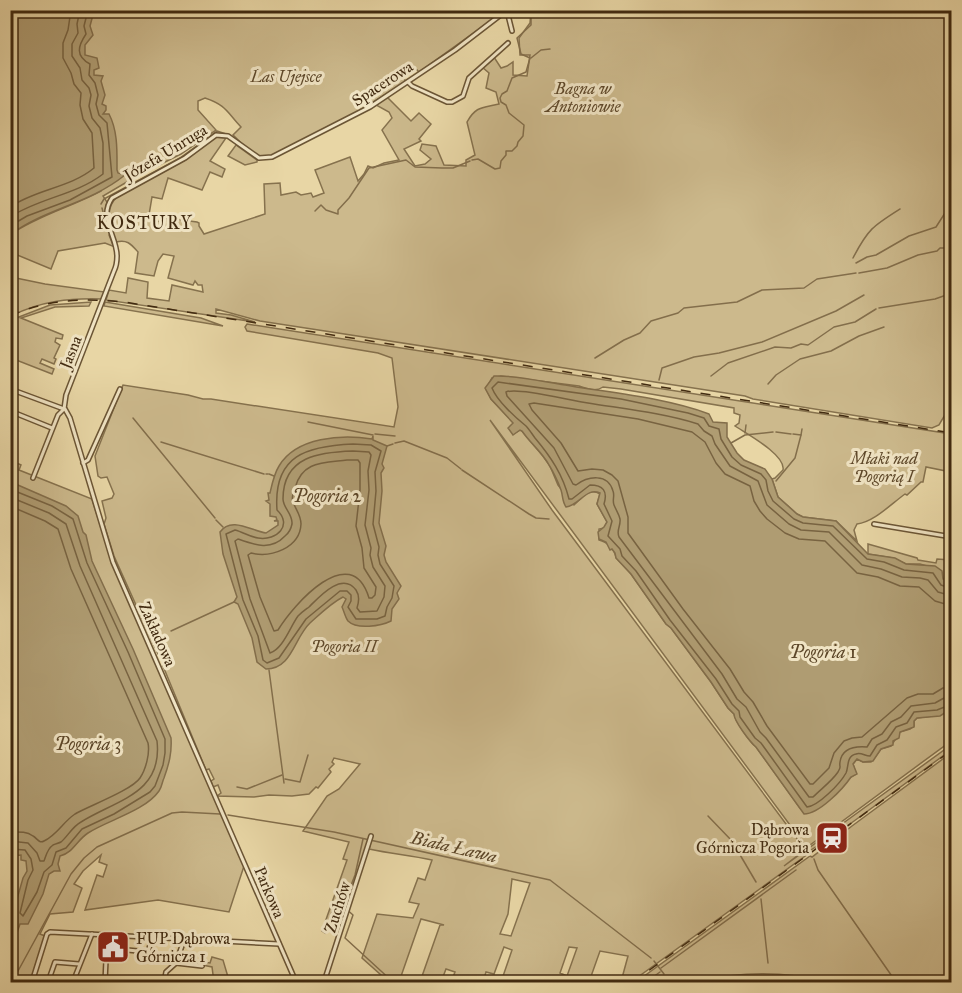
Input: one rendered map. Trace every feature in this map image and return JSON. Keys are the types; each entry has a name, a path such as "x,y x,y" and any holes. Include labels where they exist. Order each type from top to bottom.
{"street":[{"path":"507,11 512,31"},
{"name":"Spacerowa","path":"260,159 273,157 346,120 408,82 507,11"},
{"path":"408,82 447,102 452,102 464,95 469,78 508,43"},
{"name":"Józefa Unruga","path":"111,232 106,212 112,198 185,158 212,137 228,136 260,159"},
{"name":"Jasna","path":"33,478 52,428 59,413 64,409 66,396 116,266 117,254 111,232"},
{"path":"10,389 64,409"},
{"path":"83,463 88,460 120,389"},
{"name":"Zakładowa","path":"64,409 70,418 113,562 222,811"},
{"path":"10,411 52,428"},
{"path":"874,524 951,537"},
{"name":"Parkowa","path":"222,811 297,982"},
{"name":"Zuchów","path":"324,982 370,839"},
{"path":"33,982 47,934 50,932 279,944"},
{"path":"73,982 92,934"},
{"path":"117,949 148,952 152,938"},
{"path":"164,982 166,972 176,963 184,940"},
{"path":"105,982 106,960"},
{"path":"48,982 55,962 79,964"},
{"path":"176,963 202,966"}],"green space":[{"name":"Las Ujejsce","path":"67,11 504,11 419,72 416,69 402,75 406,82 357,112 269,157 258,156 233,135 241,127 222,106 205,98 198,101 198,110 216,130 181,154 103,196 107,202 106,219 115,247 105,243 58,251 51,269 15,254 11,264 11,234 101,191"},
{"name":"Bagna w Antoniowie","path":"531,11 951,11 952,393 949,408 939,425 932,428 745,396 260,321 216,309 216,313 255,322 106,300 109,290 126,293 128,278 148,282 147,298 169,301 172,285 203,292 202,285 198,285 195,281 193,285 168,278 174,256 163,254 158,261 154,276 135,273 138,252 128,243 116,242 109,213 117,197 185,160 215,137 226,138 210,161 225,169 222,177 210,172 202,190 168,178 162,199 152,197 148,221 157,222 167,218 197,222 204,234 265,214 264,184 280,183 281,195 296,192 301,195 311,193 313,197 324,193 315,170 350,157 358,181 368,166 373,168 399,160 382,130 392,118 389,112 376,105 387,97 411,121 419,113 431,124 419,139 421,141 404,149 415,166 425,164 431,159 420,150 422,144 436,146 444,165 466,166 466,160 475,155 467,122 477,110 499,104 496,92 486,88 489,73 482,67 494,57 501,68 513,62 513,75 527,76 530,55 520,55 519,38 530,23"},
{"path":"236,145 257,162 245,165 228,156"},
{"path":"11,277 105,292 102,299 55,302 33,307 11,316"},
{"path":"91,302 89,306 55,307 21,318 63,335 62,339 56,338 55,342 60,345 54,358 56,359 54,364 42,359 40,363 54,369 52,374 11,358 11,320 50,305"},
{"path":"105,302 201,318 223,326 104,306"},
{"path":"247,324 951,434 951,472 926,467 923,482 876,516 857,524 854,530 857,541 836,521 803,517 778,497 772,479 783,470 782,464 765,445 735,426 739,423 740,415 734,413 734,408 621,389 603,387 591,390 579,386 501,376 492,378 486,389 491,399 513,422 513,434 522,431 543,456 558,485 574,505 589,493 600,494 597,504 607,522 604,528 599,529 599,540 608,544 616,558 631,574 800,808 834,795 856,774 853,764 857,759 871,762 881,749 891,746 900,732 914,726 917,718 940,715 951,709 951,741 810,845 804,844 490,420 552,510 801,844 802,852 784,866 951,745 951,750 631,982 622,982 626,978 617,982 622,978 628,956 600,951 589,982 501,982 512,950 504,947 494,974 486,972 483,982 451,982 455,972 446,969 441,982 411,982 413,977 421,979 440,925 444,925 421,919 399,982 379,982 381,975 362,958 377,914 413,918 419,904 409,902 418,878 425,880 432,860 369,849 368,845 346,912 334,906 325,933 322,931 347,860 343,859 349,842 303,831 327,796 339,789 360,764 334,758 332,762 334,764 329,769 331,772 318,788 316,787 309,794 254,797 217,796 221,793 218,785 213,787 211,781 214,779 209,769 206,770 163,666 172,661 166,651 158,654 114,556 104,524 106,518 102,501 112,498 114,494 107,477 98,476 95,456 123,385 394,427 398,407 392,358 378,353 247,331 245,327","holes":["512,879 530,883 511,936 500,934 508,914","569,947 577,948 567,976 560,973"]},
{"name":"Pogoria 3","path":"10,460 21,465 19,470 92,499 112,563 244,866 229,912 158,900 85,910 97,875 103,877 107,865 99,862 101,855 83,871 74,884 82,888 73,912 50,914 40,934 45,936 31,982 10,982"},
{"path":"868,544 918,560 936,563 937,559 951,560 951,582 946,581 930,567 906,564 893,558 868,554"},
{"path":"951,753 952,976 947,982 808,982 769,976 724,978 705,982 636,982 810,856 812,857"},
{"path":"212,957 223,960 228,977 226,982 214,982 212,967 202,965 203,962 210,963"}],"water":[{"path":"11,10 94,11 90,26 93,35 85,45 85,55 97,58 99,68 94,70 94,75 103,76 101,81 105,95 102,104 106,106 106,110 103,114 109,114 112,121 116,142 117,170 118,173 125,175 97,193 39,218 11,234"},
{"name":"Pogoria 1","path":"494,376 523,378 640,397 709,414 713,422 727,423 727,437 737,453 744,460 765,469 772,479 778,497 797,514 803,517 836,521 868,554 895,558 906,564 935,566 942,571 943,579 951,582 951,709 940,716 917,718 914,721 914,727 900,732 899,738 893,741 893,745 881,749 873,761 863,762 857,759 853,764 857,774 817,810 804,814 631,574 616,558 615,553 612,549 610,550 606,542 599,539 598,532 607,522 597,504 600,493 591,492 566,507 559,484 546,460 522,431 513,435 508,428 513,423 491,399 485,388"},
{"name":"Pogoria 2","path":"373,436 373,440 387,446 382,464 384,468 381,473 379,523 386,546 384,555 386,562 401,586 397,593 399,599 392,609 391,621 369,626 352,624 348,621 342,607 346,599 343,597 310,623 282,664 266,669 257,662 252,638 238,604 234,602 237,597 223,554 220,532 225,527 236,525 266,533 278,525 278,521 274,521 277,520 276,517 270,516 270,504 266,501 269,500 268,493 270,493 279,466 296,449 321,440 347,437 372,439"},
{"name":"Pogoria 3","path":"11,482 66,506 78,516 86,535 92,561 171,738 171,754 159,791 153,798 136,810 96,828 60,856 58,864 60,871 49,874 43,894 28,924 20,924 11,950 11,920 27,871 26,861 21,860 21,855 10,856"}],"waterway":[{"path":"472,160 478,159 495,169 500,168 506,151 512,151 523,136 524,125 509,113 500,98 507,91 512,78 526,72 530,58 521,54 517,38 531,25 533,10"},
{"path":"531,58 541,50 550,49"},
{"path":"101,204 104,199 180,158 217,131 229,135"},
{"path":"315,211 321,205 326,210 338,214 338,210 369,168 406,160 415,167 453,168 470,161"},
{"path":"102,208 108,231"},
{"path":"853,258 872,229 900,209"},
{"path":"856,263 876,255 909,236 936,227 945,213"},
{"path":"109,235 113,245"},
{"path":"859,273 887,268 940,248 952,248"},
{"path":"595,358 640,333 651,321 678,313 684,308 737,302 762,290 804,288 817,279 856,273"},
{"path":"879,308 935,299 952,293"},
{"path":"659,380 662,368 694,357 762,342 836,311 864,295"},
{"path":"711,376 728,363 775,347 791,348 801,344 808,345 834,327 855,322 876,309"},
{"path":"768,384 776,375 800,359 831,351 859,336 884,327"},
{"path":"133,418 215,518"},
{"path":"308,422 373,435"},
{"path":"745,433 746,425"},
{"path":"793,434 801,435 802,429"},
{"path":"731,443 745,435 773,432"},
{"path":"776,432 791,434"},
{"path":"375,434 395,436"},
{"path":"776,481 795,458 801,435"},
{"path":"395,443 404,441 447,458 461,469"},
{"path":"161,442 264,474"},
{"path":"387,446 393,444"},
{"path":"462,470 536,518 549,519"},
{"path":"269,474 274,476"},
{"path":"216,520 223,527"},
{"path":"171,631 234,602"},
{"path":"269,670 284,783"},
{"path":"285,779 300,782 308,755"},
{"path":"237,787 247,789 282,775"},
{"name":"Biała Ława","path":"12,982 71,874 97,847 172,813 220,814"},
{"name":"Biała Ława","path":"228,815 334,832 550,880 651,958"},
{"path":"708,816 732,841"},
{"path":"363,839 355,875 343,906 353,915 345,938 393,982"},
{"path":"736,848 756,882"},
{"path":"814,859 818,870 896,982"},
{"path":"661,968 796,870"},
{"path":"761,899 768,963"},
{"name":"Biała Ława","path":"654,961 664,974"},
{"path":"646,982 660,972"},
{"name":"Biała Ława","path":"698,982 746,974 779,974 827,982"},
{"path":"773,975 775,982"},
{"name":"Biała Ława","path":"666,976 669,981"}],"railway":[{"path":"10,316 38,306 66,301 124,302 952,433"},
{"path":"633,982 952,750"}],"place":[{"name":"Dąbrowa Górnicza Pogoria","path":"832,838"},
{"name":"FUP Dąbrowa Górnicza 1","path":"113,947"}],"district":[{"name":"KOSTURY","path":"145,223"}],"park label":[{"name":"Młaki nad Pogorią I","path":"884,467"},
{"name":"Pogoria II","path":"344,646"}]}
